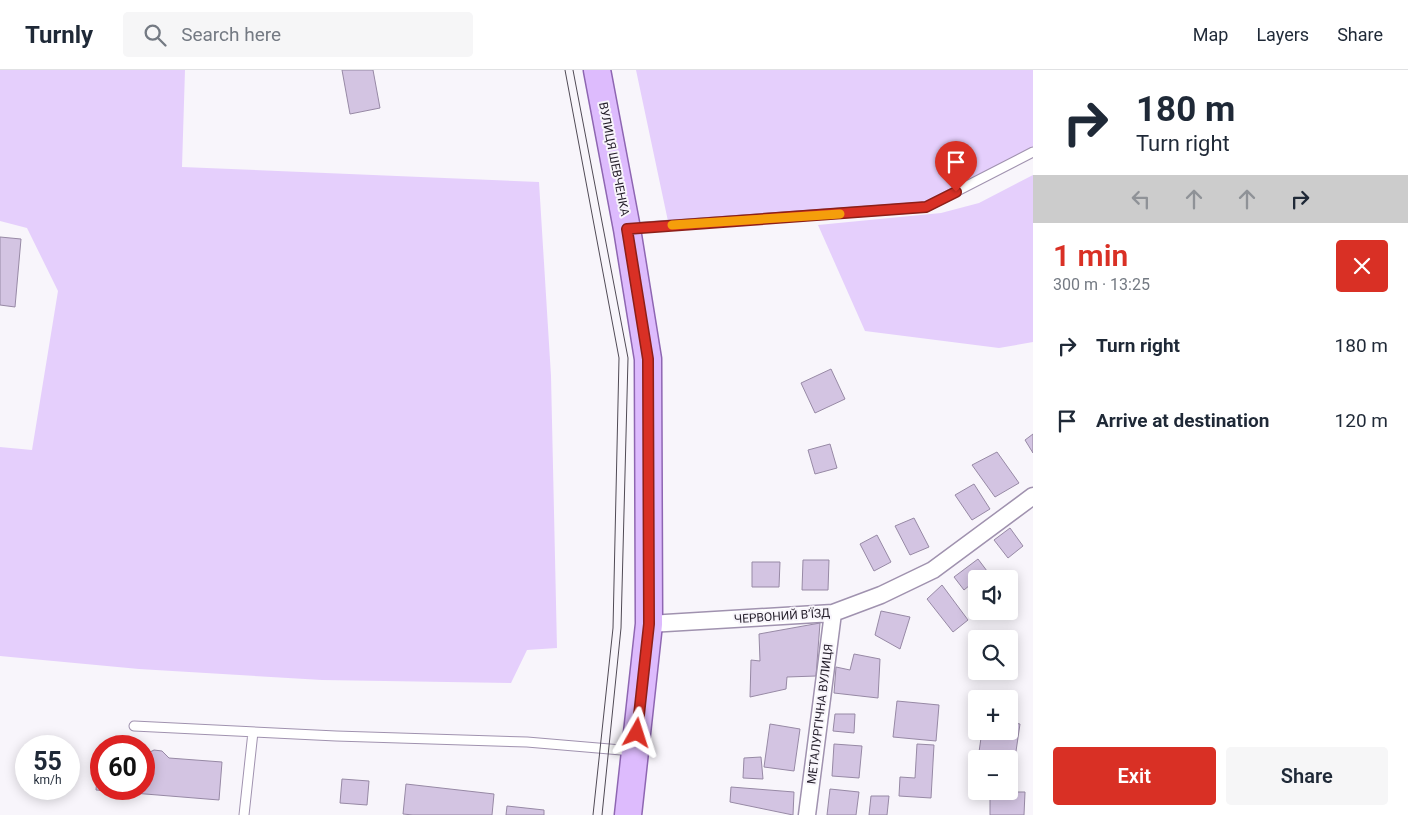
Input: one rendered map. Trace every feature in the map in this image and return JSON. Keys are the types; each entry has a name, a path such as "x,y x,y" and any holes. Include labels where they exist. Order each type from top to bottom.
{"main road":[{"name":"ВУЛИЦЯ ШЕВЧЕНКА","path":"597,70 627,229 648,359 649,624 628,815"}],"street":[{"name":"ЧЕРВОНИЙ В’ЇЗД","path":"649,624 832,613 881,595 933,570 1033,496"},
{"name":"МЕТАЛУРГІЧНА ВУЛИЦЯ","path":"807,815 832,613"}],"lane":[{"path":"627,229 926,207 1033,152"},
{"path":"134,726 527,742 635,751"},
{"path":"244,815 253,732"}],"shaded area":[{"path":"0,70 185,70 182,167 539,182 551,376 557,648 527,650 511,683 322,680 139,669 0,656 0,447 32,450 58,291 27,228 0,221"},
{"path":"636,70 1033,70 1033,152 926,207 669,226"},
{"path":"1033,175 1033,342 999,348 865,331 818,225 941,213 979,203"}],"building":[{"path":"342,70 373,70 380,108 350,114"},
{"path":"0,237 21,239 15,307 0,305"},
{"path":"831,369 845,399 815,413 801,383"},
{"path":"1033,434 1033,453 1025,440"},
{"path":"830,444 837,468 815,474 808,450"},
{"path":"997,452 1019,483 995,497 972,465"},
{"path":"974,484 990,509 972,520 955,495"},
{"path":"914,518 929,547 910,555 895,526"},
{"path":"1010,528 1023,546 1008,558 994,540"},
{"path":"877,535 891,562 874,571 860,544"},
{"path":"978,559 986,570 968,570 968,587 964,590 954,577"},
{"path":"803,560 829,560 828,590 802,590"},
{"path":"752,562 780,562 779,587 752,587"},
{"path":"942,585 968,620 953,632 927,599"},
{"path":"881,611 910,617 900,649 875,635"},
{"path":"820,623 816,676 787,677 786,689 750,697 751,660 760,661 759,634"},
{"path":"854,654 880,659 878,698 834,693 836,667 850,670"},
{"path":"897,701 939,705 936,741 893,737"},
{"path":"835,714 855,714 854,733 833,731"},
{"path":"770,724 800,729 794,771 764,767"},
{"path":"981,740 1018,740 1016,750 979,750"},
{"path":"834,744 862,746 859,778 832,776"},
{"path":"917,744 934,745 931,798 899,796 900,777 915,778"},
{"path":"155,750 162,751 169,758 222,762 219,800 155,795"},
{"path":"761,757 763,779 743,778 744,758"},
{"path":"342,779 369,781 367,805 340,803"},
{"path":"406,784 494,794 492,815 403,814"},
{"path":"731,787 794,792 793,815 730,802"},
{"path":"830,789 859,792 856,815 827,815"},
{"path":"1018,792 1025,792 1024,815 990,815 990,800 1018,800"},
{"path":"871,796 889,796 887,815 869,815"},
{"path":"507,806 544,810 544,815 506,815"}],"tram line":[{"path":"565,70 619,358 613,628 593,815"},
{"path":"573,70 628,358 621,628 602,815"}],"slow traffic":[{"path":"672,225 840,214"}],"route":[{"path":"637,733 649,624 648,359 627,229 926,207 956,192"}]}
